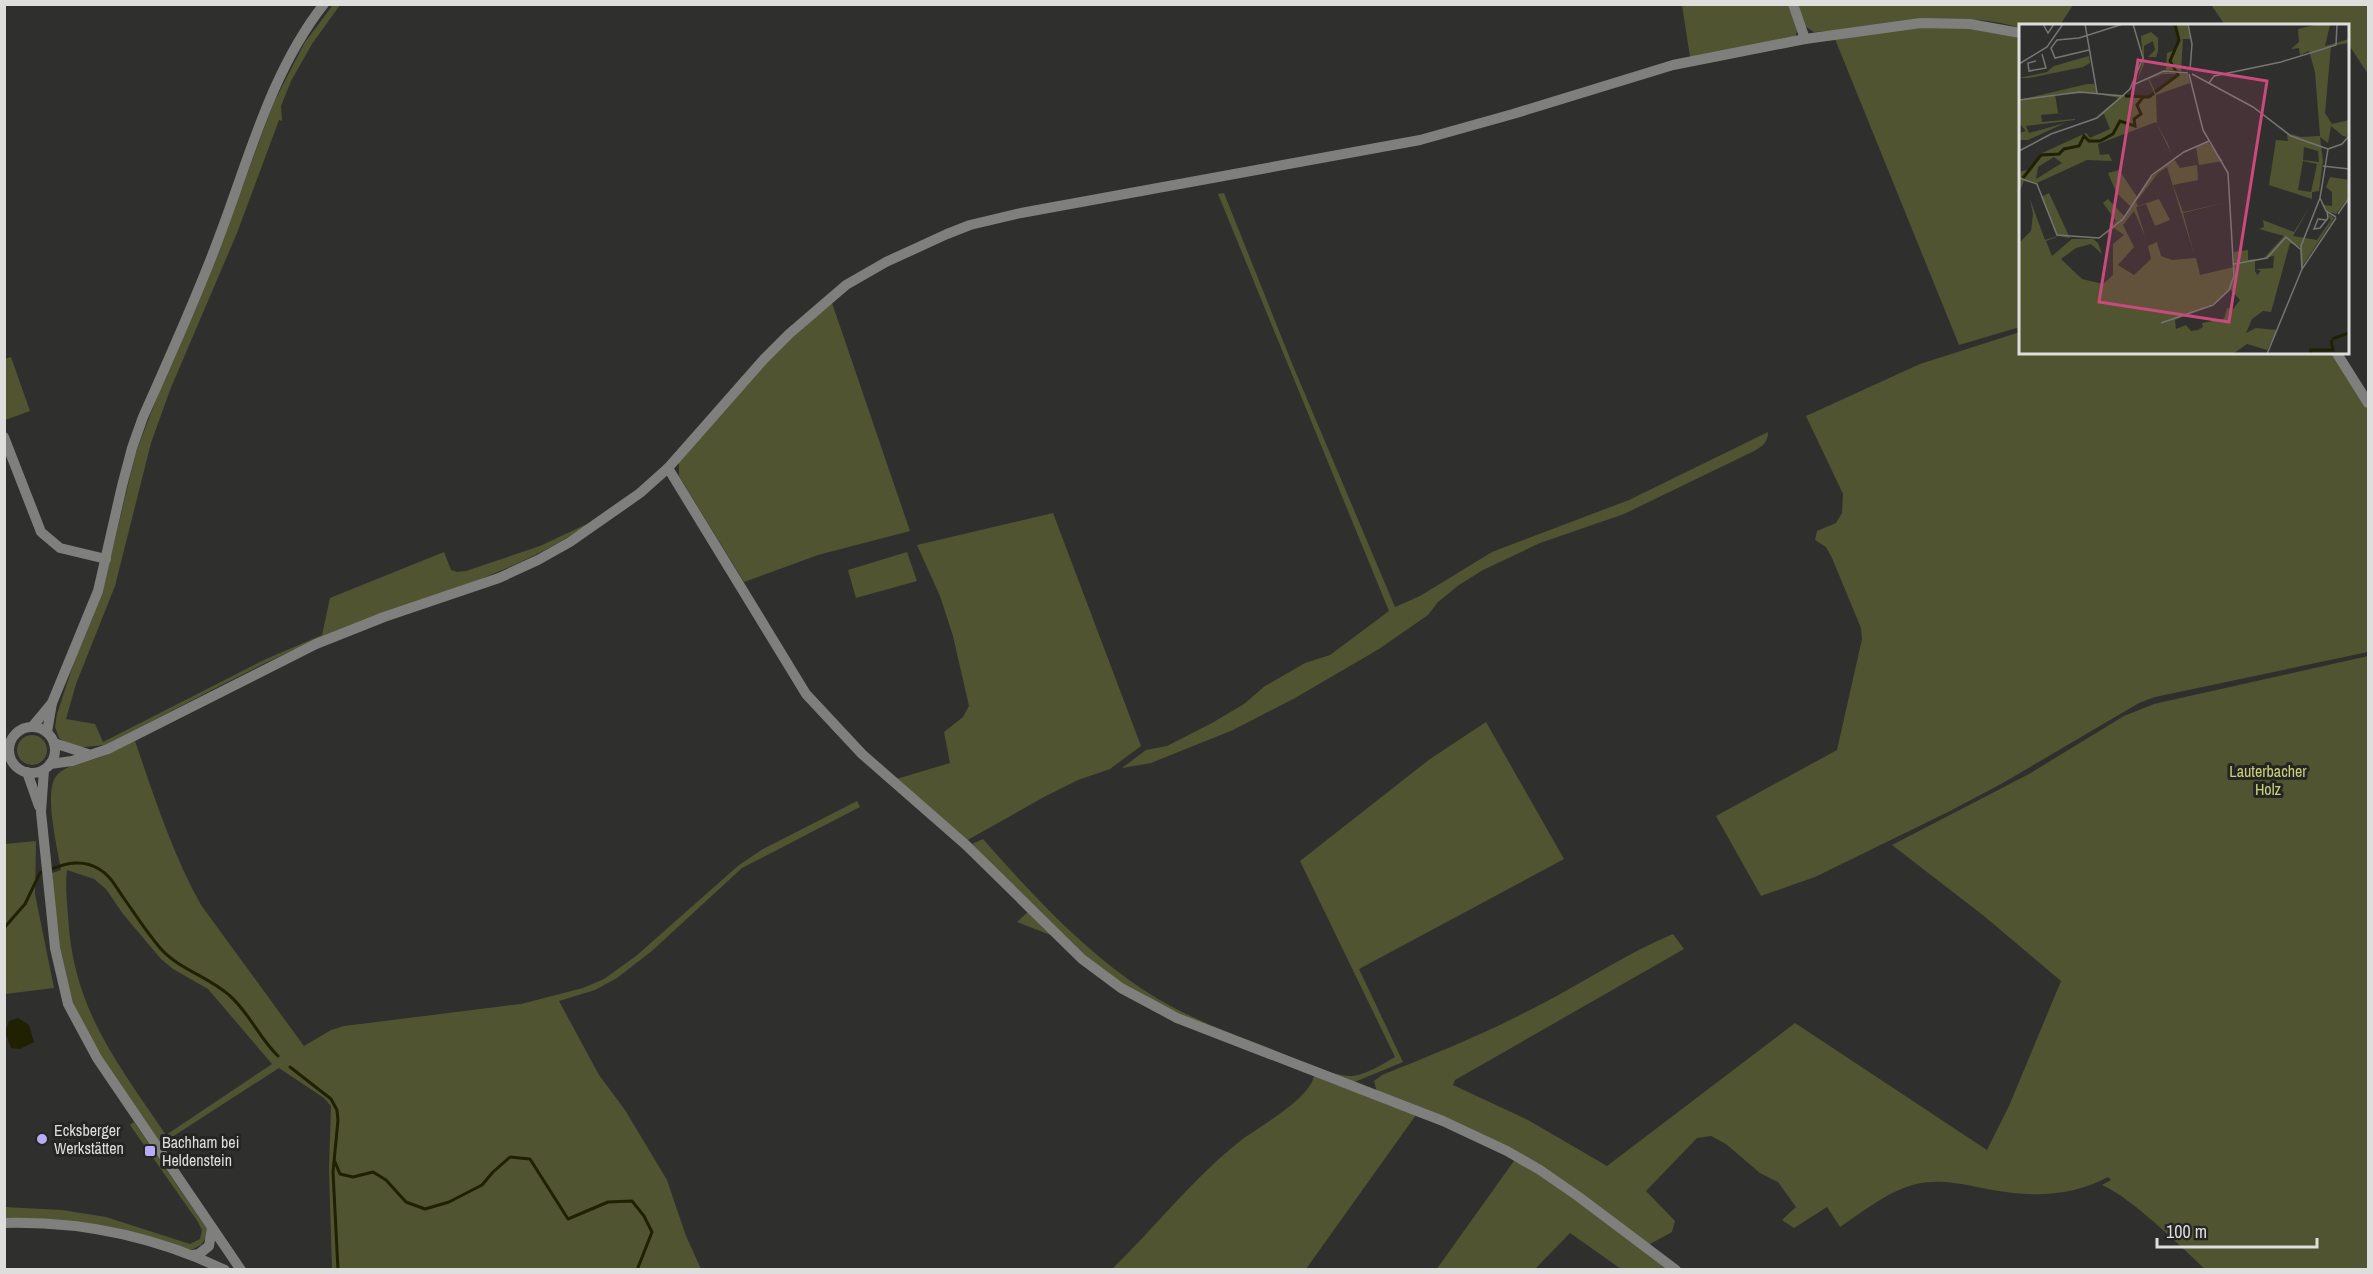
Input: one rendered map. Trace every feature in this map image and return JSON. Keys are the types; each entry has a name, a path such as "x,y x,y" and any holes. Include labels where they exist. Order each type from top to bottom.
{"street":[{"path":"47,732 52,703 98,591 132,447 143,417 220,235 271,97 293,51 324,4"},
{"path":"1793,4 1805,39"},
{"path":"52,703 32,726 20,730 8,744 8,758 27,772 108,749 316,644 384,617 499,578 538,560 608,517 640,493 668,468 764,359 789,334 846,285 886,262 970,225 1022,213 1420,140 1513,114 1673,64 1805,39 1921,23 1978,25 2019,33"},
{"path":"2337,354 2368,403"},
{"path":"4,437 41,532 60,548 106,559"},
{"path":"668,468 806,694 871,762 966,845 1089,965 1121,988 1177,1018 1443,1121 1507,1151 1579,1197 1676,1269"},
{"path":"32,726 47,732 54,743 55,755 47,767 41,812 55,948 68,1004 97,1058 241,1269"},
{"path":"54,743 88,754"},
{"path":"27,772 41,812"},
{"path":"4,1223 59,1224 115,1232 193,1255 225,1269"},
{"path":"193,1255 199,1254 209,1246 212,1228"}],"green space":[{"path":"333,5 340,5 312,44 291,81 281,106 282,121 279,120 237,233 170,390 151,443 115,586 76,684 66,719 95,724 103,742 266,659 322,635 330,598 444,552 451,570 466,571 540,546 591,522 560,542 494,574 355,624 293,650 105,745 74,748 59,738 55,727 57,714 75,659 102,593 136,452 209,275 274,102 305,42"},
{"path":"1682,5 1789,5 1797,31 1795,38 1690,57"},
{"path":"1796,5 2073,5 2061,24 2019,24 2019,28 1969,19 1917,21 1814,32 1805,26"},
{"path":"2368,5 2368,74 2349,45 2349,24 2224,24 2212,6"},
{"path":"1909,28 1966,28 2019,38 2019,327 1959,345 1835,39"},
{"path":"1224,193 1291,361 1395,607 1420,596 1492,552 1629,500 1768,432 1767,440 1754,451 1624,514 1540,543 1483,570 1459,585 1438,602 1428,615 1379,649 1295,698 1233,730 1151,763 1122,768 1146,750 1167,746 1212,723 1244,704 1265,686 1305,663 1330,655 1389,611 1218,194"},
{"path":"831,300 910,531 818,555 744,582 679,476 679,459 774,354"},
{"path":"2019,332 2019,354 2335,354 2368,408 2368,652 2155,697 2139,703 2001,784 1950,811 1815,877 1761,896 1716,816 1837,750 1862,639 1861,628 1832,558 1826,547 1815,540 1817,531 1836,523 1842,513 1843,494 1806,416 1920,364"},
{"path":"11,357 30,411 5,420 5,359"},
{"path":"1053,513 1141,746 1110,769 1078,780 1044,797 964,842 893,780 950,763 944,732 963,717 969,706 953,636 940,596 917,545"},
{"path":"907,552 917,581 856,598 848,570"},
{"name":"Lauterbacher Holz","path":"2368,656 2368,1269 2205,1269 2141,1211 2102,1185 2111,1180 2108,1177 2071,1191 2045,1194 2006,1192 1950,1182 1927,1182 1906,1187 1886,1196 1840,1227 1827,1207 1794,1228 1782,1220 1796,1207 1778,1182 1760,1173 1726,1144 1711,1136 1697,1138 1646,1191 1675,1221 1672,1232 1648,1245 1541,1168 1377,1092 1374,1081 1382,1075 1512,1019 1636,951 1673,934 1684,949 1455,1080 1453,1085 1528,1120 1607,1166 1795,1023 1987,1150 2009,1106 2061,981 1984,916 1892,845 2029,774 2124,716 2154,704"},
{"path":"1486,722 1564,859 1359,969 1403,1062 1352,1083 1217,1031 1133,992 1053,936 1017,922 1032,908 972,844 983,839 1064,926 1133,983 1158,999 1225,1031 1310,1065 1345,1076 1358,1075 1395,1057 1300,861 1430,759"},
{"path":"32,735 43,739 47,750 43,761 32,765 21,761 17,750 21,739"},
{"path":"135,741 172,845 201,905 304,1046 331,1030 344,1026 521,1004 583,988 604,979 636,956 739,865 763,849 857,801 860,807 742,868 653,950 617,978 595,990 559,1001 599,1075 625,1110 667,1180 686,1236 701,1269 332,1269 329,1169 331,1106 324,1098 279,1068 169,1139 163,1146 99,1054 69,995 59,950 52,873 61,870 51,805 53,781 67,768 101,757","holes":["67,870 94,879 106,889 123,914 161,959 173,969 208,989 272,1064 166,1135 114,1058 88,1007 78,979 68,916"]},
{"path":"36,841 35,894 54,988 5,994 5,844"},
{"path":"1314,1076 1416,1115 1306,1269 1111,1270 1205,1172 1239,1142 1293,1103 1310,1085"},
{"path":"134,1122 207,1229 207,1236 201,1245 191,1250 129,1232 5,1219 4,1207 62,1210 106,1217 190,1244 200,1239 202,1230 198,1222 130,1125"},
{"path":"1516,1158 1672,1269 1621,1269 1570,1233 1535,1269 1436,1270"}],"shaded area":[{"path":"18,1018 29,1025 34,1042 20,1049 11,1048 5,1032 9,1021"}],"waterway":[{"path":"51,869 81,863 93,866 106,874 161,949 176,962 229,995 278,1056"},
{"path":"4,928 25,904 40,873 45,871"},
{"path":"290,1067 331,1099 337,1110 333,1172 338,1270"},
{"path":"335,1162 340,1174 353,1177 373,1172 386,1180 406,1202 425,1209 449,1202 482,1185 510,1157 530,1159 568,1219 608,1202 632,1201 644,1216 652,1232 637,1270"}],"place":[{"name":"Ecksberger Werkstätten","path":"42,1139"},
{"name":"Bachham bei Heldenstein","path":"150,1151"}]}
